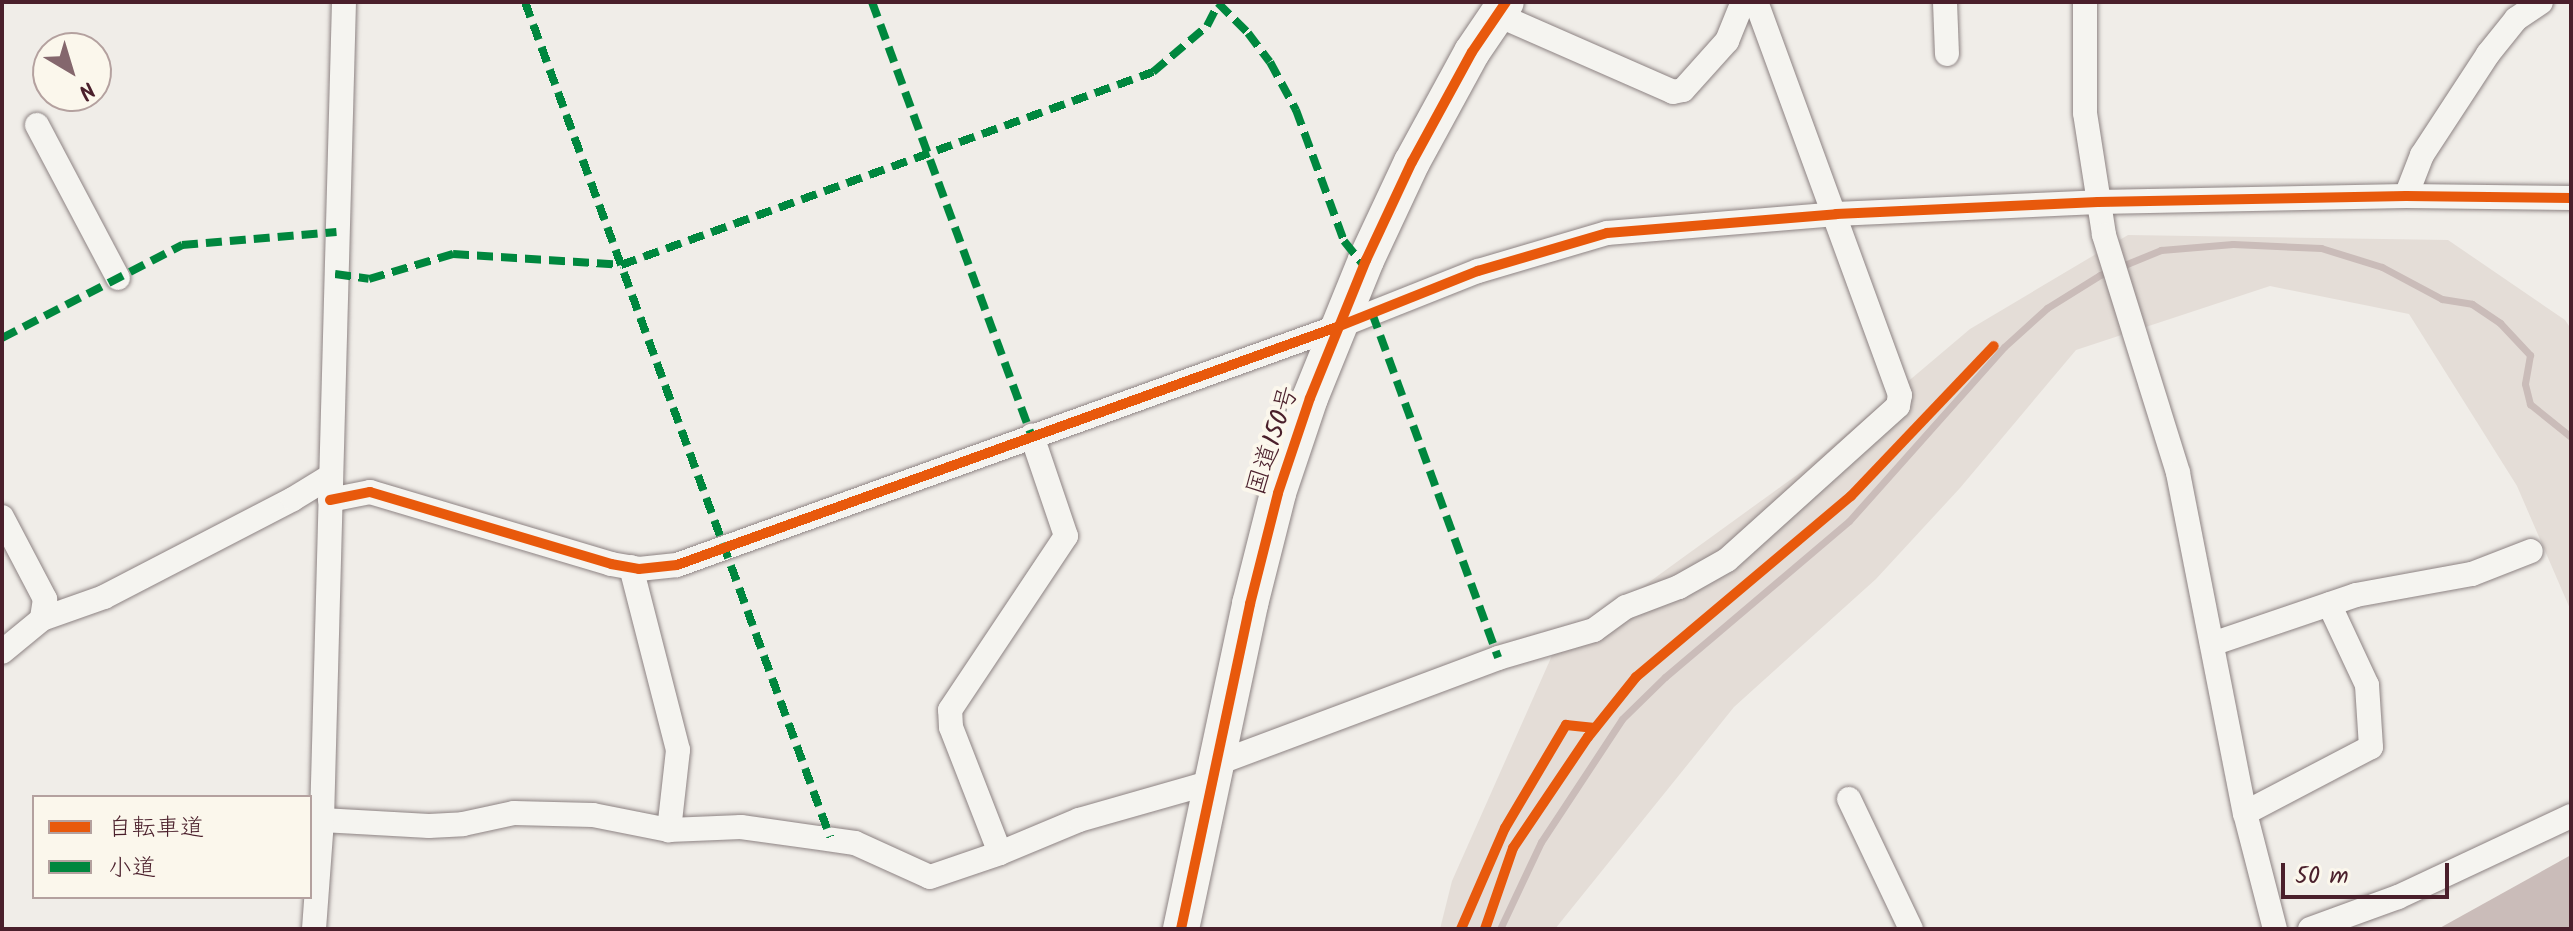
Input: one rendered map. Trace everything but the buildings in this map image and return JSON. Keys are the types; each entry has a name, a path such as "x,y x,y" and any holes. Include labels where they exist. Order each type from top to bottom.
{"highway":[{"name":"国道150号","path":"1181,929 1278,493 1337,327 1412,162 1472,52 1502,8"}],"street":[{"path":"314,929 322,820 344,2"},
{"path":"1502,8 1673,92 1683,90 1727,41 1741,7 1748,2"},
{"path":"322,820 429,826 463,824 514,813 593,815 669,830 741,827 830,837 855,843 930,877 1214,773 1498,658 1594,630 1626,607 1679,587 1727,560 1898,406 1900,395 1756,2"},
{"path":"1945,2 1947,54"},
{"path":"2085,2 2085,113 2104,235 2178,473 2245,813 2275,929"},
{"path":"2406,196 2422,155 2488,54 2516,19 2541,2"},
{"path":"37,125 118,278"},
{"path":"2,652 42,619 104,597 293,499 330,489 370,492 631,567 677,565 1337,327 1478,271 1607,233 1836,214 2098,202 2406,196 2571,198"},
{"path":"1000,853 951,727 950,710 1066,536 1032,436"},
{"path":"2,517 45,599 42,619"},
{"path":"2212,644 2356,595 2472,574 2531,551"},
{"path":"631,567 678,750 669,830"},
{"path":"2245,813 2371,747 2367,685 2329,604"},
{"path":"1849,799 1911,929"},
{"path":"2310,929 2398,897 2571,816"}],"shaded area":[{"path":"2128,235 2448,240 2565,320 2571,329 2571,611 2517,486 2409,314 2270,286 2076,350 1960,488 1876,579 1734,707 1555,929 1440,929 1452,881 1554,651 1801,472 1970,329"},
{"path":"2571,855 2571,929 2438,929"}],"waterway":[{"path":"1500,929 1541,842 1622,719 1665,677 1849,521 2004,347 2047,308 2100,275 2161,250 2233,244 2321,248 2382,267 2442,299 2472,304 2500,323 2530,355 2525,384 2530,404 2571,437"}],"marked path":[{"path":"525,2 830,837"},
{"path":"872,2 1032,436"},
{"path":"335,274 369,279 453,254 621,265 1153,72 1207,26 1219,2"},
{"path":"1218,3 1248,33 1270,62 1296,110 1344,241 1364,266"},
{"path":"2,338 182,245 336,232"},
{"path":"1372,313 1498,658"}],"cycle path":[{"path":"1181,929 1250,604 1278,493 1310,398 1366,260 1412,162 1472,52 1506,2"},
{"path":"330,500 370,492 611,564 639,569 677,565 1337,327 1478,271 1607,233 1836,214 2098,202 2406,196 2571,198"},
{"path":"1485,929 1513,848 1588,737 1636,677 1851,496 1994,346"},
{"path":"1461,929 1505,828 1566,725 1595,728"}]}
